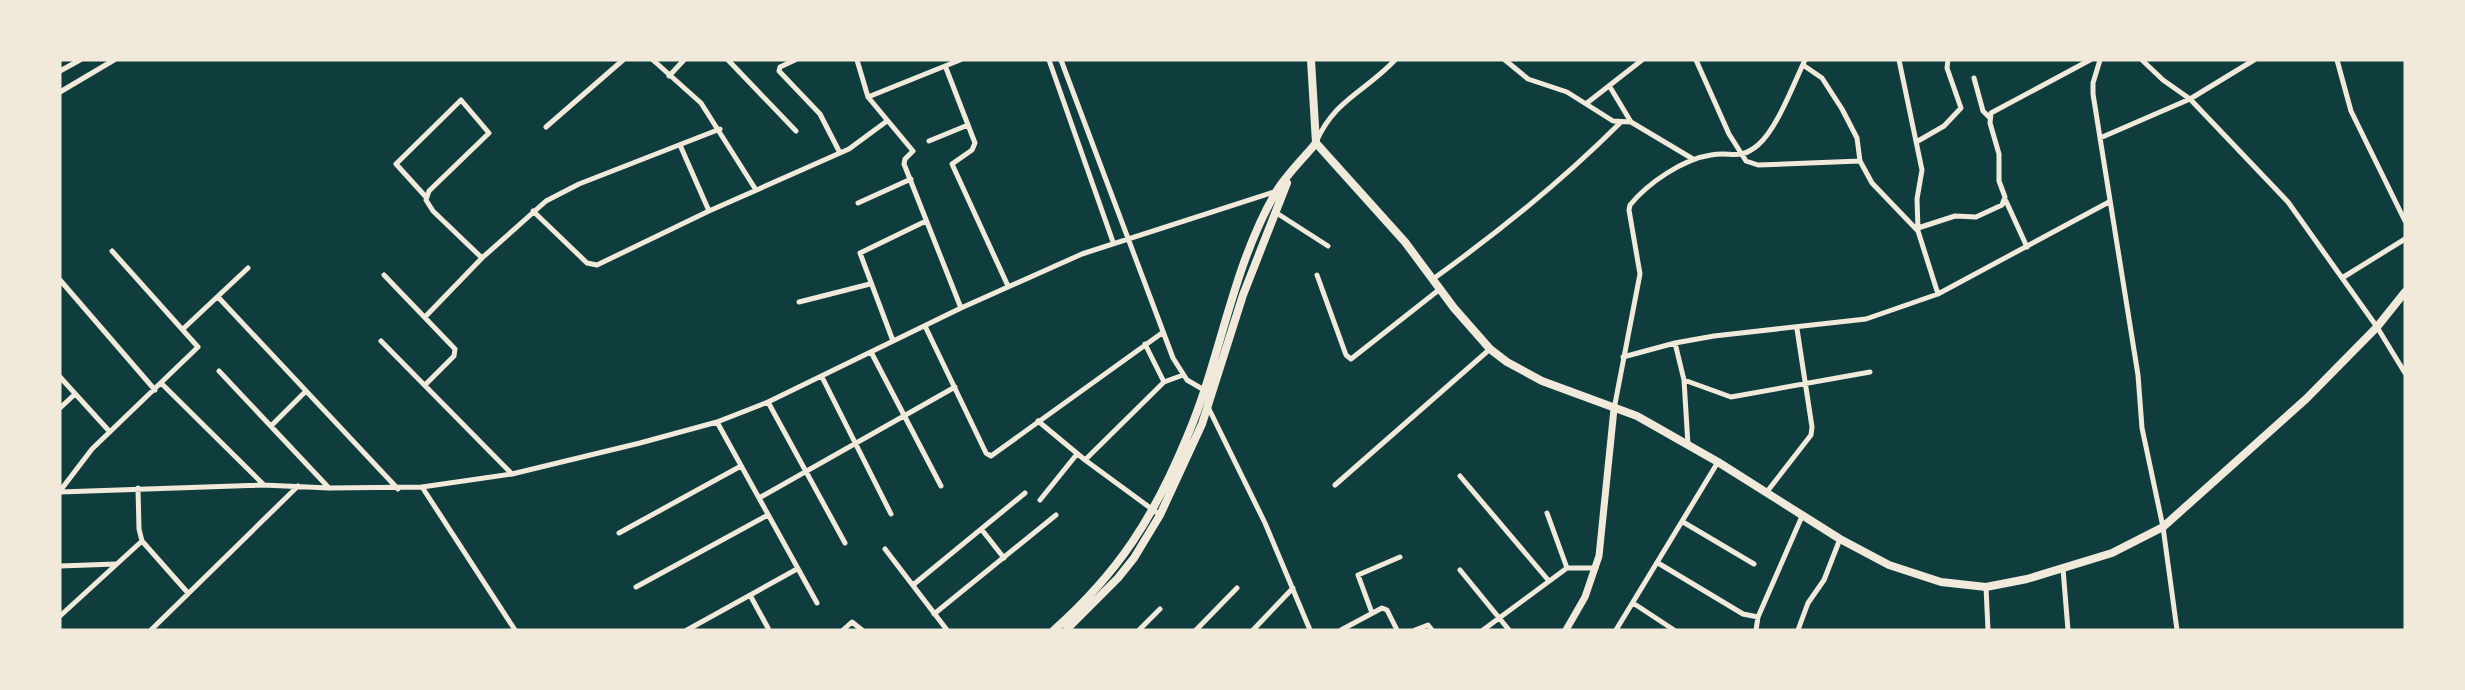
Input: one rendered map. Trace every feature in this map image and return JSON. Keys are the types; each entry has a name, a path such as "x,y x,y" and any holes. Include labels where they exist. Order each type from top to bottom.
{"main road":[{"path":"1311,60 1316,143 1405,242 1440,290 1490,349 1507,362 1542,381 1637,416 1803,513 1840,539 1889,565 1918,576 1986,587 2063,569 2112,553 2163,527 2307,399 2377,327 2405,292"},
{"path":"1054,630 1106,579 1156,513 1207,393 1251,247 1277,191 1316,143"},
{"path":"1228,328 1291,173"},
{"path":"1066,630 1118,578 1134,558 1202,424 1207,406 1207,393"}],"street":[{"path":"60,71 80,60"},
{"path":"60,92 114,60"},
{"path":"546,127 623,60"},
{"path":"653,60 701,103 720,129 756,190"},
{"path":"669,76 684,60"},
{"path":"728,60 796,131"},
{"path":"795,60 780,67 779,71 820,114 840,153"},
{"path":"857,60 868,97 913,151 904,162 962,308"},
{"path":"868,97 946,68 960,60"},
{"path":"1049,60 1113,242"},
{"path":"1061,60 1162,333 1183,375 1207,393"},
{"path":"1316,143 1336,108 1378,77 1395,60"},
{"path":"1505,60 1528,79 1560,89 1587,103 1608,119 1620,123 1631,122"},
{"path":"1587,103 1642,60"},
{"path":"1696,60 1741,156 1746,161 1758,165 1860,162"},
{"path":"1899,60 1908,112 1918,141 1922,170 1917,199 1918,230 1938,294"},
{"path":"1918,141 1944,126 1960,108 1947,68 1948,60"},
{"path":"2142,60 2163,80 2190,99 2288,202 2377,327 2405,374"},
{"path":"2100,138 2190,99 2254,60"},
{"path":"2344,60 2338,62 2351,111 2405,221"},
{"path":"1990,118 1993,112 2095,61"},
{"path":"2095,61 2093,94 2139,375 2142,428 2163,527 2177,630"},
{"path":"1566,630 1585,597 1596,568 1614,409 1640,274 1630,206 1668,174 1693,159 1714,154 1741,156 1760,144 1775,121 1804,63 1822,78 1842,109 1857,138 1860,162 1872,183 1918,230"},
{"path":"946,68 974,147 952,165 1008,286"},
{"path":"1974,78 1983,111 1990,118 1999,154 1999,181 2027,247"},
{"path":"1610,87 1631,122 1693,159"},
{"path":"426,197 489,133 463,101 458,101 397,159 396,164 399,170 426,197 433,211 482,258"},
{"path":"533,211 591,266 840,153 860,143 887,121"},
{"path":"1433,279 1535,202 1620,123"},
{"path":"929,141 968,125"},
{"path":"425,317 482,258 533,211 565,190 720,129"},
{"path":"680,145 709,211"},
{"path":"858,203 911,179"},
{"path":"60,491 263,484 398,489 512,474 640,443 717,422 768,402 1008,286 1113,242 1277,191"},
{"path":"1918,230 1955,216 1982,216 2006,201"},
{"path":"1623,357 1675,343 1866,319 1938,294 2109,202"},
{"path":"1275,212 1328,246"},
{"path":"893,341 860,257 861,252 926,221"},
{"path":"2342,278 2405,239"},
{"path":"60,491 78,465 198,347 112,251"},
{"path":"183,329 248,268"},
{"path":"1317,274 1346,355 1351,359 1440,290"},
{"path":"384,275 425,317 455,353 425,385"},
{"path":"60,280 155,390"},
{"path":"799,302 870,284"},
{"path":"218,297 398,489"},
{"path":"925,326 988,455 994,455 1162,333"},
{"path":"1766,493 1811,435 1812,428 1797,329"},
{"path":"381,341 512,474"},
{"path":"1675,343 1684,380 1688,445"},
{"path":"1145,344 1164,382"},
{"path":"1335,485 1490,349"},
{"path":"871,352 941,486"},
{"path":"219,371 329,488"},
{"path":"1684,380 1731,397 1870,372"},
{"path":"1085,460 1164,382 1183,375"},
{"path":"822,376 891,514"},
{"path":"60,377 110,432"},
{"path":"162,384 263,484"},
{"path":"759,498 955,387"},
{"path":"271,426 306,391"},
{"path":"60,408 75,394"},
{"path":"768,402 844,543"},
{"path":"1207,406 1265,523 1310,630"},
{"path":"717,422 817,603"},
{"path":"1038,422 1156,513"},
{"path":"1040,500 1077,454"},
{"path":"1616,630 1718,462"},
{"path":"619,533 741,466"},
{"path":"1460,476 1550,582"},
{"path":"151,630 298,486"},
{"path":"422,487 516,630"},
{"path":"138,488 139,529 142,542 188,593"},
{"path":"913,585 1026,494"},
{"path":"1547,513 1567,568"},
{"path":"1756,630 1758,617 1803,513"},
{"path":"636,587 768,515"},
{"path":"934,614 1056,515"},
{"path":"1683,522 1755,564"},
{"path":"982,530 1004,558"},
{"path":"1798,630 1808,603 1824,580 1840,539"},
{"path":"60,616 142,542"},
{"path":"885,549 947,630"},
{"path":"1372,613 1358,575 1400,557"},
{"path":"1658,563 1743,614 1758,617"},
{"path":"60,566 116,564"},
{"path":"1482,630 1567,568 1596,568"},
{"path":"687,630 797,569"},
{"path":"2063,569 2068,630"},
{"path":"1460,570 1509,630"},
{"path":"1986,587 1988,630"},
{"path":"1196,630 1237,588"},
{"path":"1253,630 1293,588"},
{"path":"750,595 768,628"},
{"path":"1633,603 1674,630"},
{"path":"1341,630 1385,608 1397,630"},
{"path":"1139,630 1160,609"},
{"path":"843,630 852,622 862,630"},
{"path":"157,624 163,630"},
{"path":"1415,630 1428,625 1432,630"}]}
